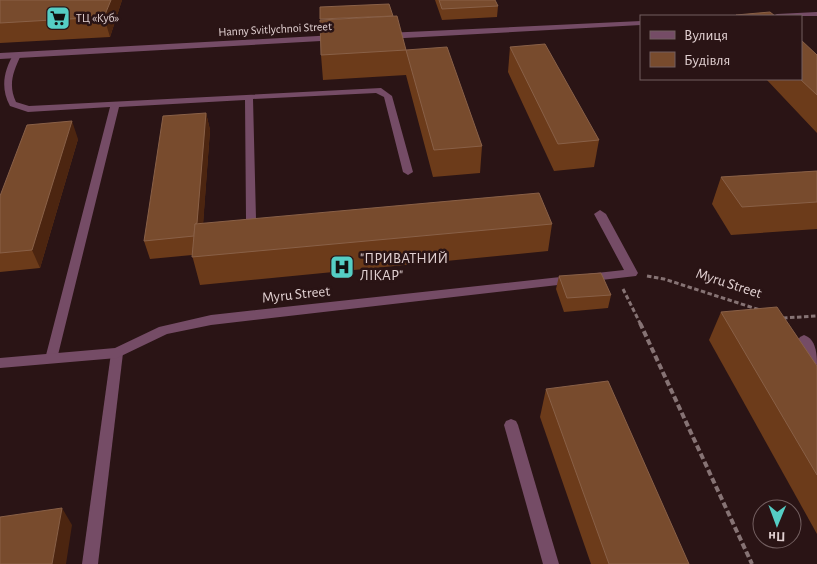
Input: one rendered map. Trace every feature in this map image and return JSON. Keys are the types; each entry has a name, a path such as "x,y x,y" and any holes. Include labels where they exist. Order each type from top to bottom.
{"street":[{"path":"797,15 817,14"},
{"path":"374,36 640,23"},
{"name":"Hanny Svitlychnoi Street","path":"0,56 345,38"},
{"path":"600,214 632,273"},
{"name":"Myru Street","path":"0,364 117,353 164,330 211,320 632,273"}],"lane":[{"path":"17,55 9,71 6,92 13,104 19,108 41,110 370,89 384,92 388,96 408,172"},
{"path":"249,97 251,219"},
{"path":"52,359 116,105"},
{"path":"804,340 817,360"},
{"path":"90,564 117,353"},
{"path":"511,425 551,564"}],"path":[{"name":"Myru Street","path":"632,273 664,279 762,311"},
{"path":"616,275 667,378 752,564"},
{"path":"779,316 788,319 817,316"}],"building":[{"path":"0,0 111,0 104,17 0,23"},
{"path":"439,0 495,0 498,6 442,9"},
{"path":"389,4 393,16 320,19 320,7"},
{"path":"770,12 774,15 736,15"},
{"path":"397,16 406,50 321,55 320,20"},
{"path":"802,41 817,55 817,95 801,80"},
{"path":"545,44 599,140 558,144 510,47"},
{"path":"447,47 482,146 434,150 406,50"},
{"path":"206,113 197,223 195,224 194,236 144,241 163,116"},
{"path":"72,121 32,250 0,253 0,196 27,125"},
{"path":"817,171 817,202 742,207 721,177"},
{"path":"539,193 552,224 192,257 195,224"},
{"path":"601,273 611,295 567,298 559,276"},
{"path":"777,307 817,366 817,475 721,312"},
{"path":"608,381 689,564 609,564 546,389"},
{"path":"62,508 52,564 0,564 0,517"}],"place":[{"name":"ТЦ «Куб»","path":"58,18"},
{"name":"\"ПРИВАТНИЙ ЛІКАР\"","path":"342,267"}]}
